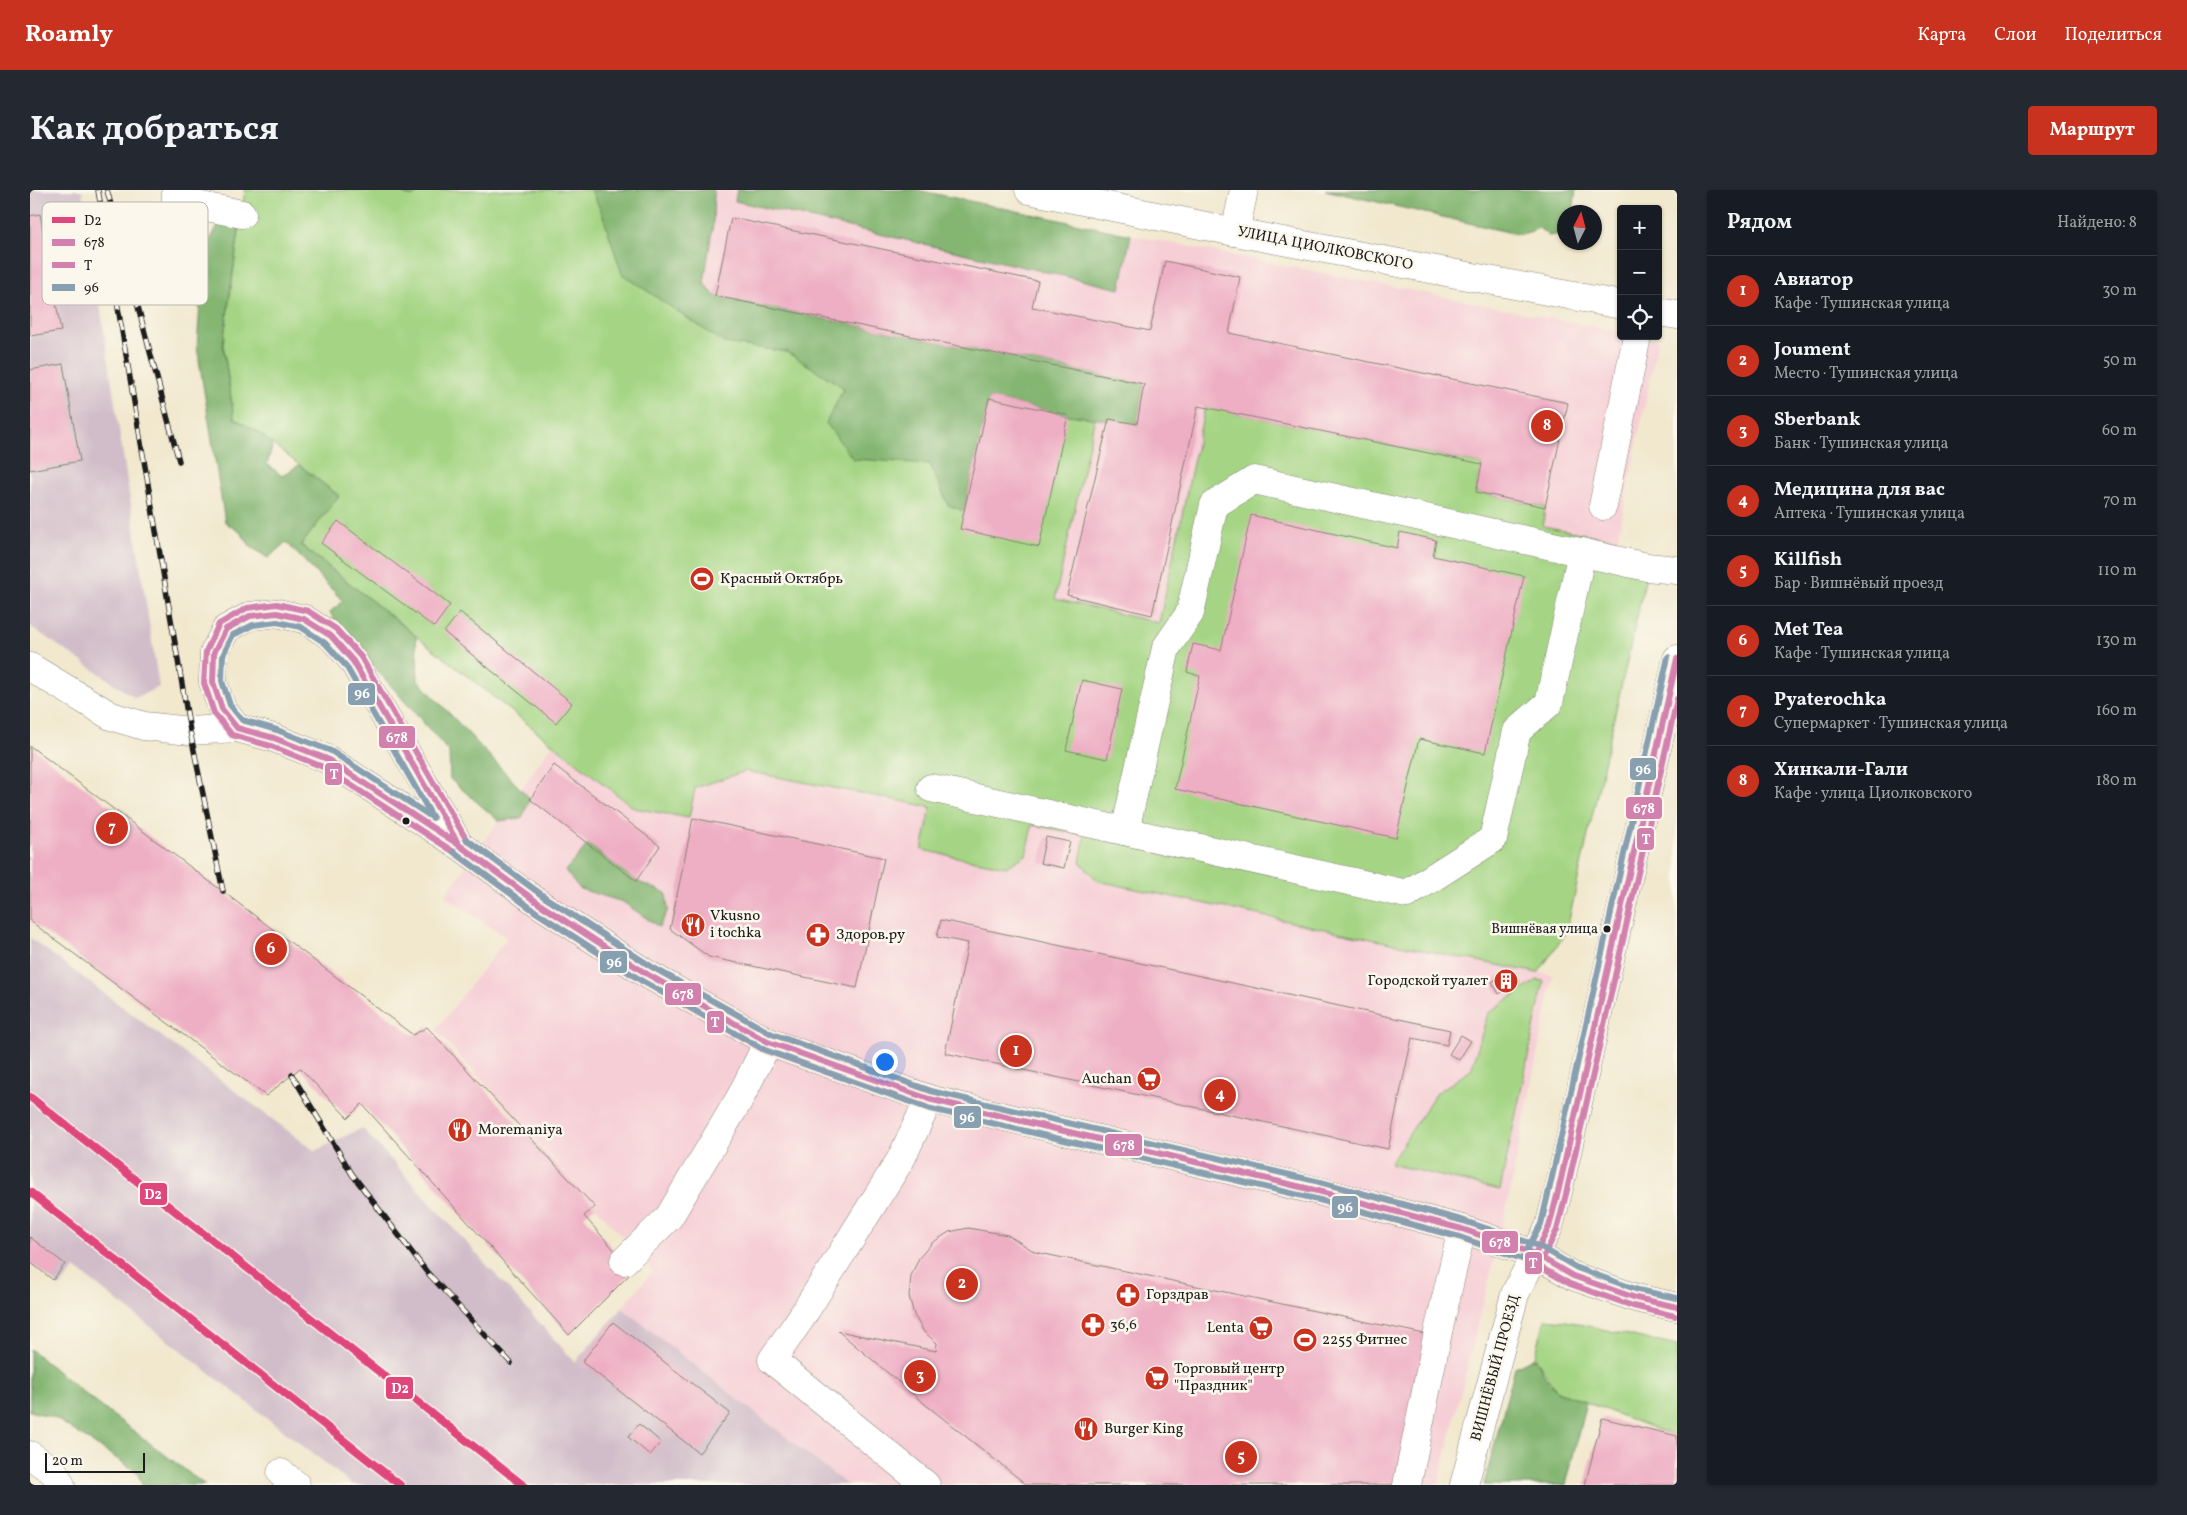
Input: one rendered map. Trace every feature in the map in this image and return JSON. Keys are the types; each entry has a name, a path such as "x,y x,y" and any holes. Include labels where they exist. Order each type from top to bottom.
{"street":[{"path":"176,190 176,201 181,202"},
{"name":"УЛИЦА ЦИОЛКОВСКОГО","path":"1030,190 1235,232 1617,304"},
{"path":"1235,232 1244,190"},
{"path":"208,207 242,214"},
{"path":"1662,313 1677,315"},
{"path":"1603,506 1636,340"},
{"path":"1125,831 1166,648 1190,613 1214,505 1254,480 1647,567 1677,570"},
{"path":"931,788 1407,894 1493,839 1517,731 1549,703 1582,552"},
{"path":"237,728 222,709 213,682 214,653 226,630 250,616 278,613 304,619 331,636 353,661 459,845"},
{"path":"1535,1254 1549,1227 1559,1188 1677,659"},
{"path":"30,667 111,716 144,726 190,730 237,728 274,738 327,759 459,845 541,905 647,974 768,1042 929,1099 1318,1191 1462,1229 1535,1254 1573,1276 1636,1298 1677,1307"},
{"path":"624,1261 669,1218 740,1098 768,1042"},
{"path":"926,1485 772,1360 801,1318 901,1159 929,1099"},
{"path":"1407,1485 1438,1332 1462,1229"},
{"name":"ВИШНЁВЫЙ ПРОЕЗД","path":"1464,1485 1515,1294 1535,1254"},
{"path":"30,1456 54,1472 61,1485"}],"shaded area":[{"path":"30,190 82,190 84,202 42,202 42,305 100,305 159,687 135,698 30,626"},
{"path":"674,190 809,190 916,208 1131,235 1617,331 1617,340 1658,340 1617,540 1543,526 1545,507 1476,492 1481,464 1206,407 1159,623 1055,599 1102,385 656,290"},
{"path":"553,744 634,808 746,771 931,807 923,850 1006,867 1026,855 1032,825 1085,835 1080,862 1447,955 1553,975 1507,1206 1438,1485 847,1485 622,1308 653,1271 436,1030 507,938 445,896"},
{"path":"30,938 315,1151 362,1128 575,1362 622,1308 847,1485 353,1485 75,1268 60,1287 30,1263"}],"green space":[{"name":"Красный Октябрь","path":"245,190 674,190 656,290 1102,385 1055,599 1159,623 1205,407 1482,464 1476,492 1545,507 1543,526 1617,540 1613,560 1646,576 1566,933 1538,973 1098,881 1080,862 1085,835 1032,825 1026,855 1006,867 922,850 931,807 746,771 695,788 689,818 634,808 301,545 339,496 256,431 234,418 223,344"},
{"path":"393,190 422,190 412,197"},
{"path":"591,190 714,190 713,224 704,283 715,296 1144,384 1137,424 1068,415 989,398 964,511 948,505 930,464 853,459 826,423 844,388 787,352 724,343 622,274 602,213"},
{"path":"737,190 917,190 1131,235 1120,289 735,201"},
{"path":"1325,190 1576,190 1574,205 1557,205 1557,234 1549,236 1539,228 1521,235"},
{"path":"221,220 233,220 239,229 223,344 234,418 273,444 267,464 282,476 299,465 339,496 301,545 416,636 418,680 530,799 522,818 499,821 450,779 449,752 378,671 363,650 343,636 330,612 343,601 286,542 268,558 251,547 241,533 225,522 197,347 200,305 208,305 208,249 210,240"},
{"path":"588,844 636,881 666,893 668,910 659,927 623,902 580,889 565,871"},
{"path":"1537,980 1544,981 1500,1190 1390,1164 1435,1094 1471,1070 1488,1013"},
{"path":"1545,1319 1566,1321 1677,1346 1677,1435 1674,1436 1557,1391 1535,1357"},
{"path":"30,1349 90,1398 205,1485 142,1485 137,1472 55,1418 30,1411"},
{"path":"1535,1357 1546,1378 1557,1391 1586,1402 1566,1485 1484,1485 1515,1367"}],"building":[{"path":"40,214 42,225 42,305 56,305 61,331 30,336 30,216"},
{"path":"731,218 1038,281 1032,307 1150,331 1165,261 1240,277 1229,333 1568,403 1545,507 1476,492 1482,464 1198,406 1152,615 1067,595 1109,419 1137,424 1144,384 715,296"},
{"path":"63,364 80,461 30,470 30,370"},
{"path":"989,398 1068,415 1039,547 960,529"},
{"path":"1251,515 1397,548 1400,532 1436,540 1433,556 1524,576 1485,753 1419,739 1396,838 1175,789 1200,676 1187,672 1193,644 1221,650"},
{"path":"338,521 450,605 434,627 321,543"},
{"path":"460,612 572,703 556,723 444,632"},
{"path":"1082,680 1122,689 1107,759 1066,750"},
{"path":"30,746 413,1035 427,1027 595,1207 584,1216 633,1271 569,1335 362,1104 348,1118 300,1068 266,1096 30,921"},
{"path":"554,765 660,846 636,881 530,799"},
{"path":"693,818 884,858 857,988 709,957 670,929"},
{"path":"1046,837 1070,842 1064,868 1040,863"},
{"path":"941,920 1450,1030 1447,1045 1412,1038 1388,1149 945,1053 968,943 937,937"},
{"name":"Городской туалет","path":"1512,969 1520,981 1499,994 1492,982"},
{"path":"1461,1035 1471,1041 1459,1060 1449,1054"},
{"name":"Торговый центр \"Праздник\"","path":"968,1228 1008,1235 1035,1252 1429,1335 1397,1485 1027,1485 926,1405 838,1331 936,1351 937,1343 924,1332 914,1315 909,1296 911,1276 919,1258 932,1243 949,1232"},
{"path":"30,1237 65,1264 53,1280 30,1262"},
{"path":"613,1322 730,1413 699,1453 582,1362"},
{"path":"1602,1418 1677,1436 1677,1485 1585,1485"},
{"path":"639,1424 661,1442 650,1455 628,1437"}],"railway":[{"path":"98,190 100,202"},
{"path":"107,190 110,202"},
{"path":"118,305 190,731 223,891"},
{"path":"138,305 179,461"},
{"path":"292,1075 352,1174 426,1271 511,1363"}],"transit line":[{"name":"Т","path":"926,1107 764,1050 642,981 536,912 454,852 323,767 271,746 232,735 214,713 204,683 206,651 219,624 247,608 277,604 308,611 336,629 361,657 466,839 546,898 652,967 772,1034 931,1091"},
{"name":"678","path":"277,613 304,619 331,636 353,661 459,845 327,759 274,738 237,728 222,709 213,682 214,653 226,629 250,616 277,613"},
{"name":"96","path":"277,622 301,627 325,643 346,666 433,818 331,751 277,730 242,720 230,705 222,681 223,655 233,635 253,625 277,622"},
{"name":"96","path":"1527,1250 1541,1224 1668,657"},
{"name":"678","path":"1535,1254 1549,1227 1559,1188 1677,659"},
{"name":"Т","path":"1543,1258 1557,1230 1567,1190 1677,699"},
{"name":"96","path":"466,839 546,898 652,967 772,1034 931,1091 1320,1182 1464,1221 1539,1246 1577,1268 1638,1290 1677,1298"},
{"name":"678","path":"459,845 541,905 647,974 768,1042 929,1099"},
{"name":"96","path":"454,852 536,912 642,981 765,1050 927,1108 1316,1199 1459,1237 1531,1262"},
{"name":"D2","path":"30,1097 523,1485"},
{"name":"678","path":"929,1099 1318,1191"},
{"name":"678","path":"929,1099 1318,1191"},
{"name":"Т","path":"1320,1182 1464,1221 1538,1246"},
{"name":"678","path":"1318,1191 1462,1229 1535,1254 1573,1276 1636,1298 1677,1307"},
{"name":"D2","path":"30,1192 400,1485"},
{"name":"Т","path":"1316,1199 1459,1237 1531,1262 1570,1284 1633,1306 1675,1316"}],"place":[{"name":"Хинкали-Гали","path":"1547,426"},
{"name":"Красный Октябрь","path":"702,579"},
{"name":"Pyaterochka","path":"112,828"},
{"name":"Vkusno i tochka","path":"693,925"},
{"name":"Вишнёвая улица","path":"1607,929"},
{"name":"Здоров.ру","path":"818,935"},
{"name":"Met Tea","path":"271,949"},
{"name":"Городской туалет","path":"1506,981"},
{"name":"Авиатор","path":"1016,1051"},
{"name":"Auchan","path":"1149,1079"},
{"name":"Медицина для вас","path":"1220,1095"},
{"name":"Moremaniya","path":"460,1130"},
{"name":"Joument","path":"962,1284"},
{"name":"Горздрав","path":"1128,1295"},
{"name":"36,6","path":"1093,1325"},
{"name":"Lenta","path":"1261,1328"},
{"name":"2255 Фитнес","path":"1305,1340"},
{"name":"Sberbank","path":"920,1376"},
{"name":"Торговый центр \"Праздник\"","path":"1157,1378"},
{"name":"Burger King","path":"1086,1429"},
{"name":"Killfish","path":"1241,1457"}]}
